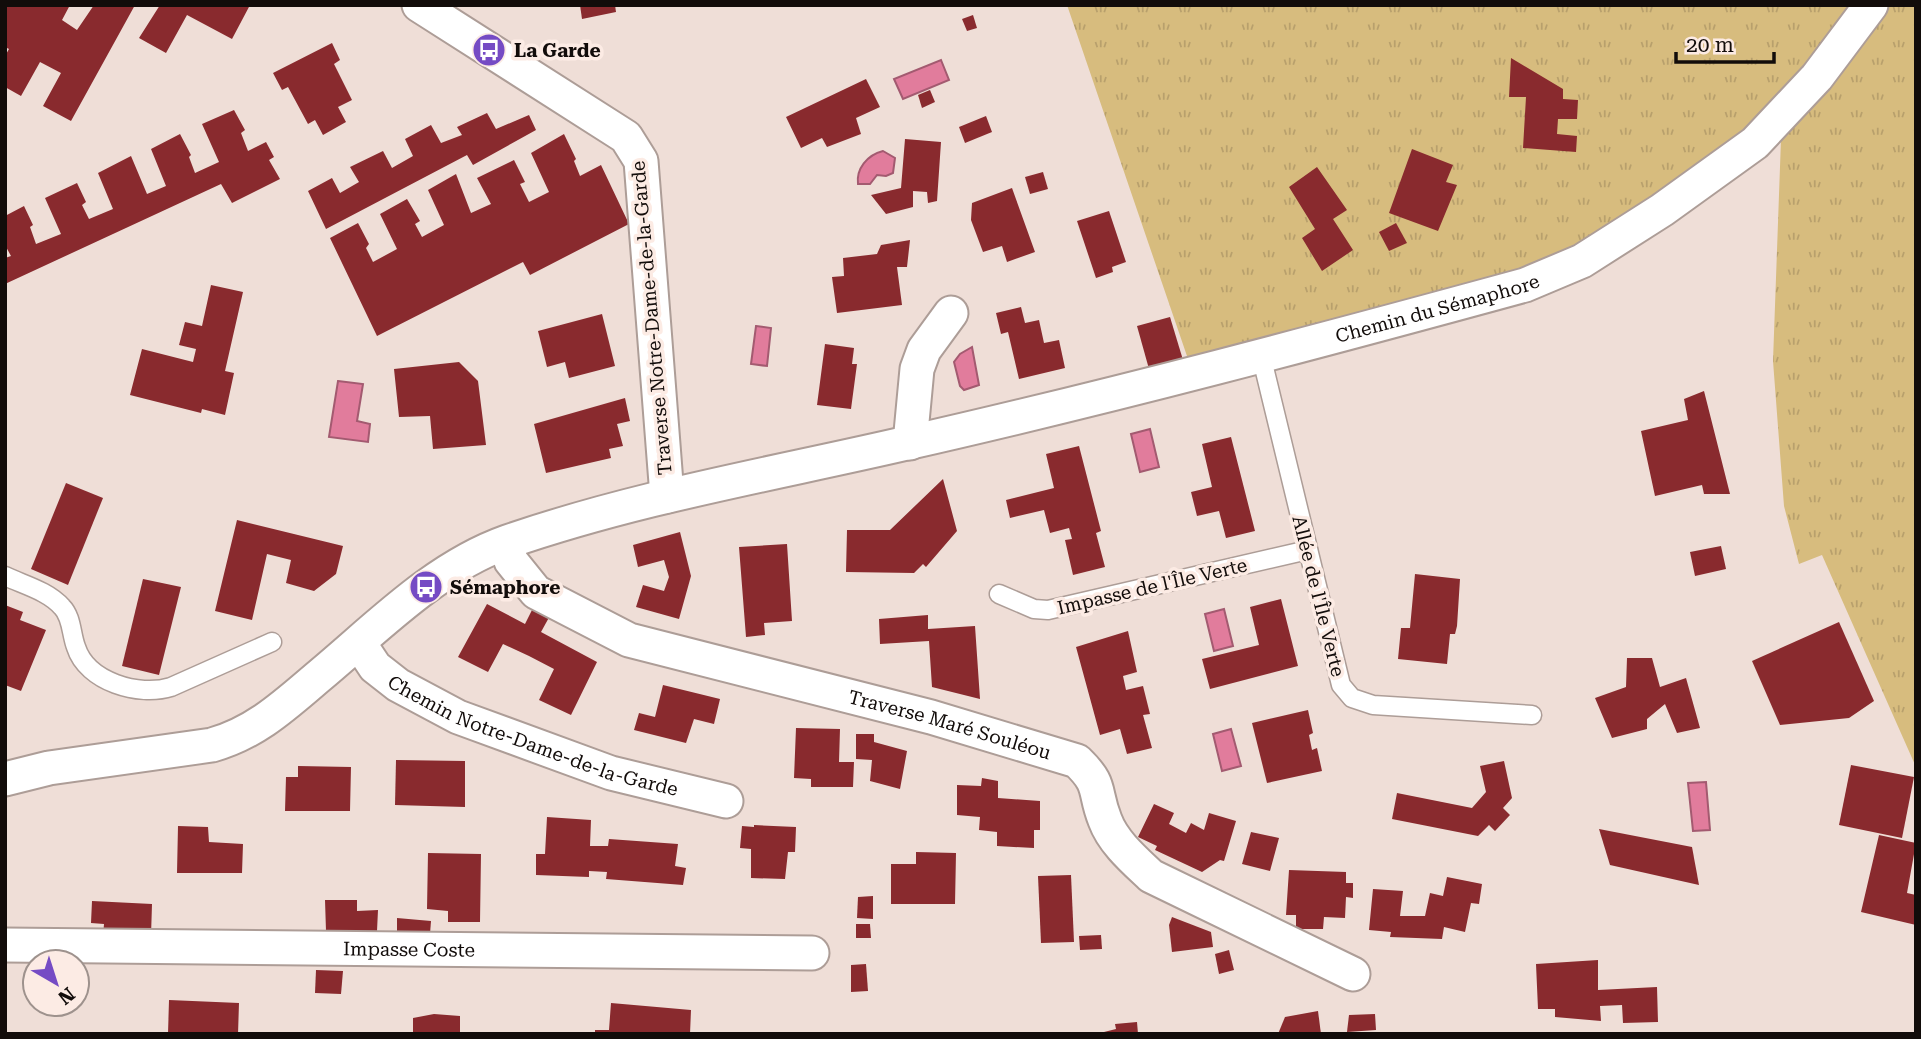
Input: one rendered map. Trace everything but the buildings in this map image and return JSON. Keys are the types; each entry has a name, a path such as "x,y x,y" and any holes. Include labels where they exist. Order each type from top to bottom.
{"street":[{"name":"Traverse Notre-Dame-de-la-Garde","path":"419,5 626,137 636,148 641,161 667,496"},
{"name":"Chemin du Sémaphore","path":"667,496 910,443 1261,355 1525,285 1582,261 1662,210 1755,143 1817,77 1871,5"},
{"path":"910,443 917,369 924,350 951,313"},
{"path":"5,779 49,768 212,745 236,738 253,730 283,707 464,560 506,543 667,496"},
{"name":"Traverse Maré Souléou","path":"506,543 511,561 536,592 629,640 931,716 1077,761 1095,778 1105,821 1127,855 1151,876 1353,974"},
{"name":"Chemin Notre-Dame-de-la-Garde","path":"359,643 375,667 398,685 458,717 611,773 726,801"},
{"name":"Impasse Coste","path":"5,945 812,953"}],"lane":[{"name":"Allée de l'Île Verte","path":"1261,355 1341,685 1352,698 1373,705 1532,715"},
{"name":"Impasse de l'Île Verte","path":"999,594 1034,609 1048,610 1308,550"},
{"path":"5,576 50,596 61,606 84,664 97,675 138,691 155,692 171,687 272,642"}],"green space":[{"path":"1067,5 1916,5 1916,767 1822,555 1799,564 1784,506 1773,361 1781,139 1760,124 1657,204 1521,274 1188,359"}],"shaded area":[{"path":"941,60 949,80 903,99 894,79"},
{"path":"883,151 895,158 893,173 886,176 877,175 870,184 858,184 864,163"},
{"path":"756,326 771,328 767,366 751,364"},
{"path":"972,347 979,385 964,390 960,386 954,362 960,354"},
{"path":"338,381 363,384 357,421 370,424 368,442 329,437"},
{"path":"1150,429 1159,467 1140,472 1131,434"},
{"path":"1224,609 1233,646 1214,651 1205,614"},
{"path":"1231,729 1241,766 1222,771 1213,734"},
{"path":"1706,782 1710,830 1693,831 1688,783"}],"place":[{"name":"La Garde","path":"489,50"},
{"name":"Sémaphore","path":"426,587"}]}
